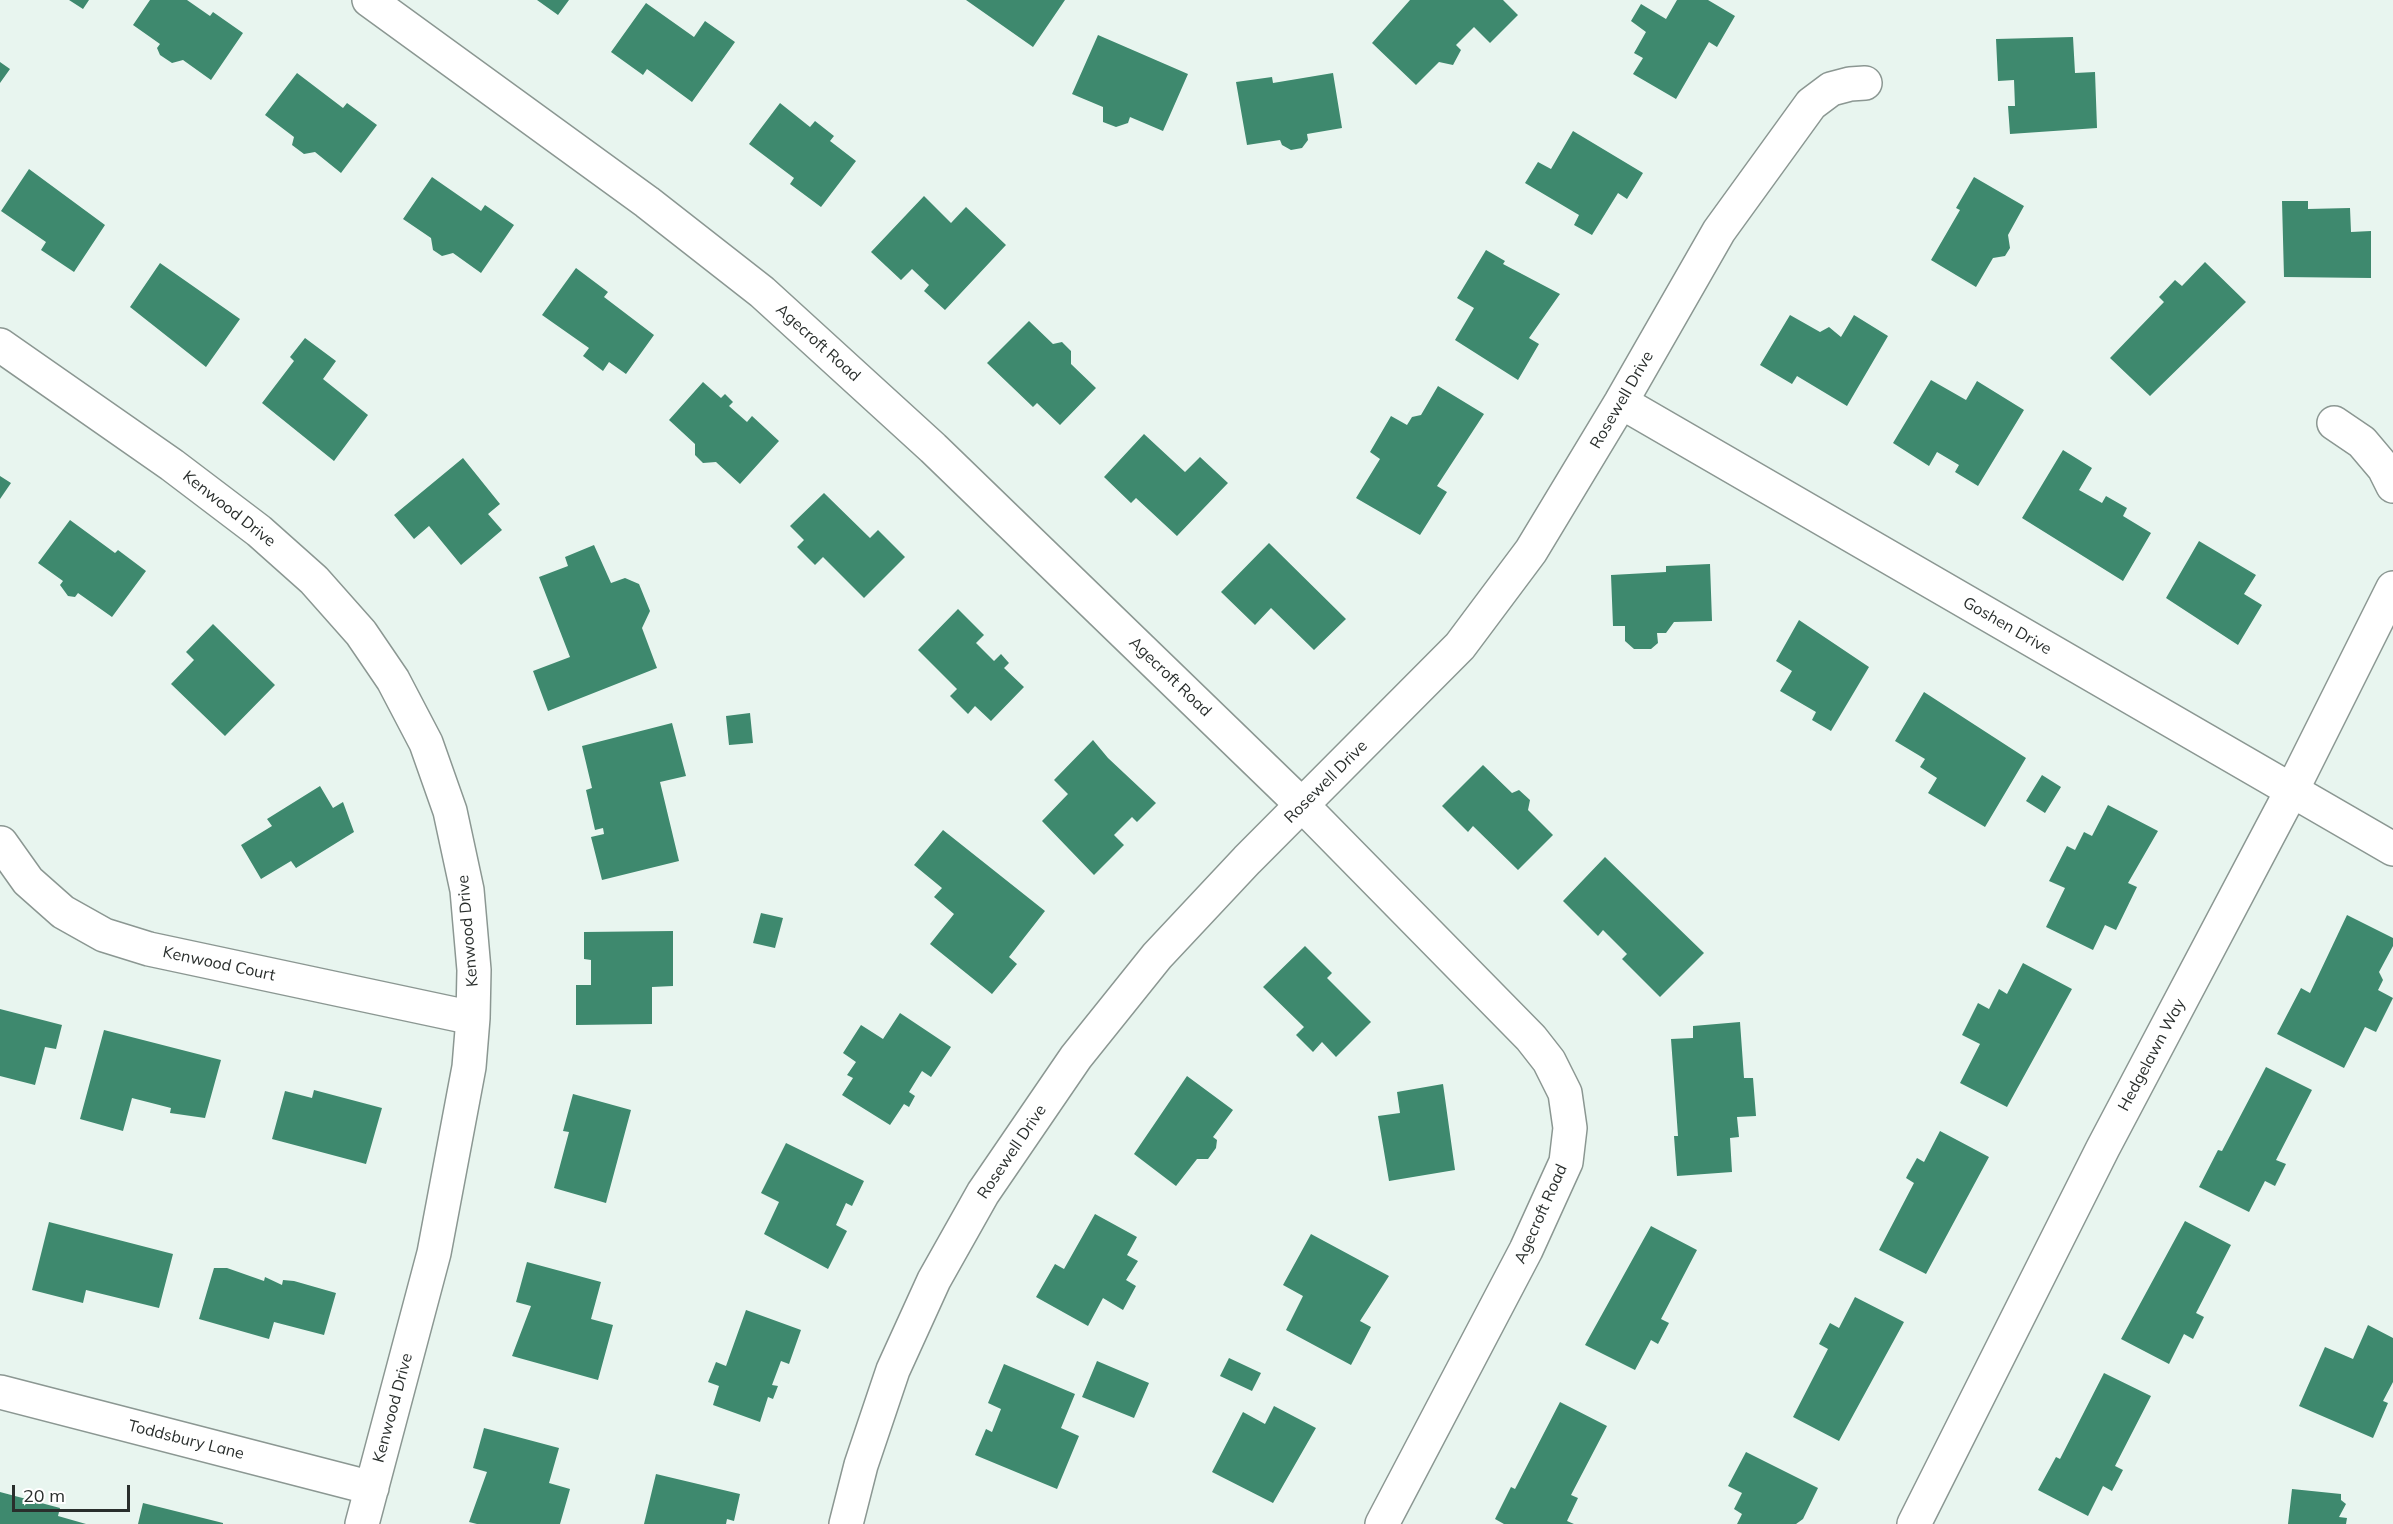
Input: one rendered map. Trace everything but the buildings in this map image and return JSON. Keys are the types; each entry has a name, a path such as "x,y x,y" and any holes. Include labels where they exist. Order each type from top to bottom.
{"street":[{"name":"Agecroft Road","path":"369,0 647,202 762,292 933,448 1302,805 1531,1038 1550,1061 1565,1093 1570,1128 1566,1161 1526,1250 1382,1524"},
{"name":"Rosewell Drive","path":"846,1524 861,1464 893,1370 934,1280 983,1193 1076,1058 1157,956 1302,805 1460,646 1531,551 1621,402 1719,231 1811,104 1831,89 1865,83"},
{"name":"Kenwood Drive","path":"0,345 172,465 259,531 314,580 361,633 393,680 426,743 450,811 467,890 474,970 469,1067 434,1253 362,1524"},
{"name":"Goshen Drive","path":"1621,402 2393,849"},
{"path":"2334,423 2362,442 2384,468 2393,486"},
{"name":"Hedgelawn Way","path":"1914,1524 2103,1148 2291,792 2393,588"},
{"name":"Kenwood Court","path":"1,843 28,881 63,912 104,935 148,949 473,1018"},
{"name":"Toddsbury Lane","path":"0,1392 372,1488"}]}
